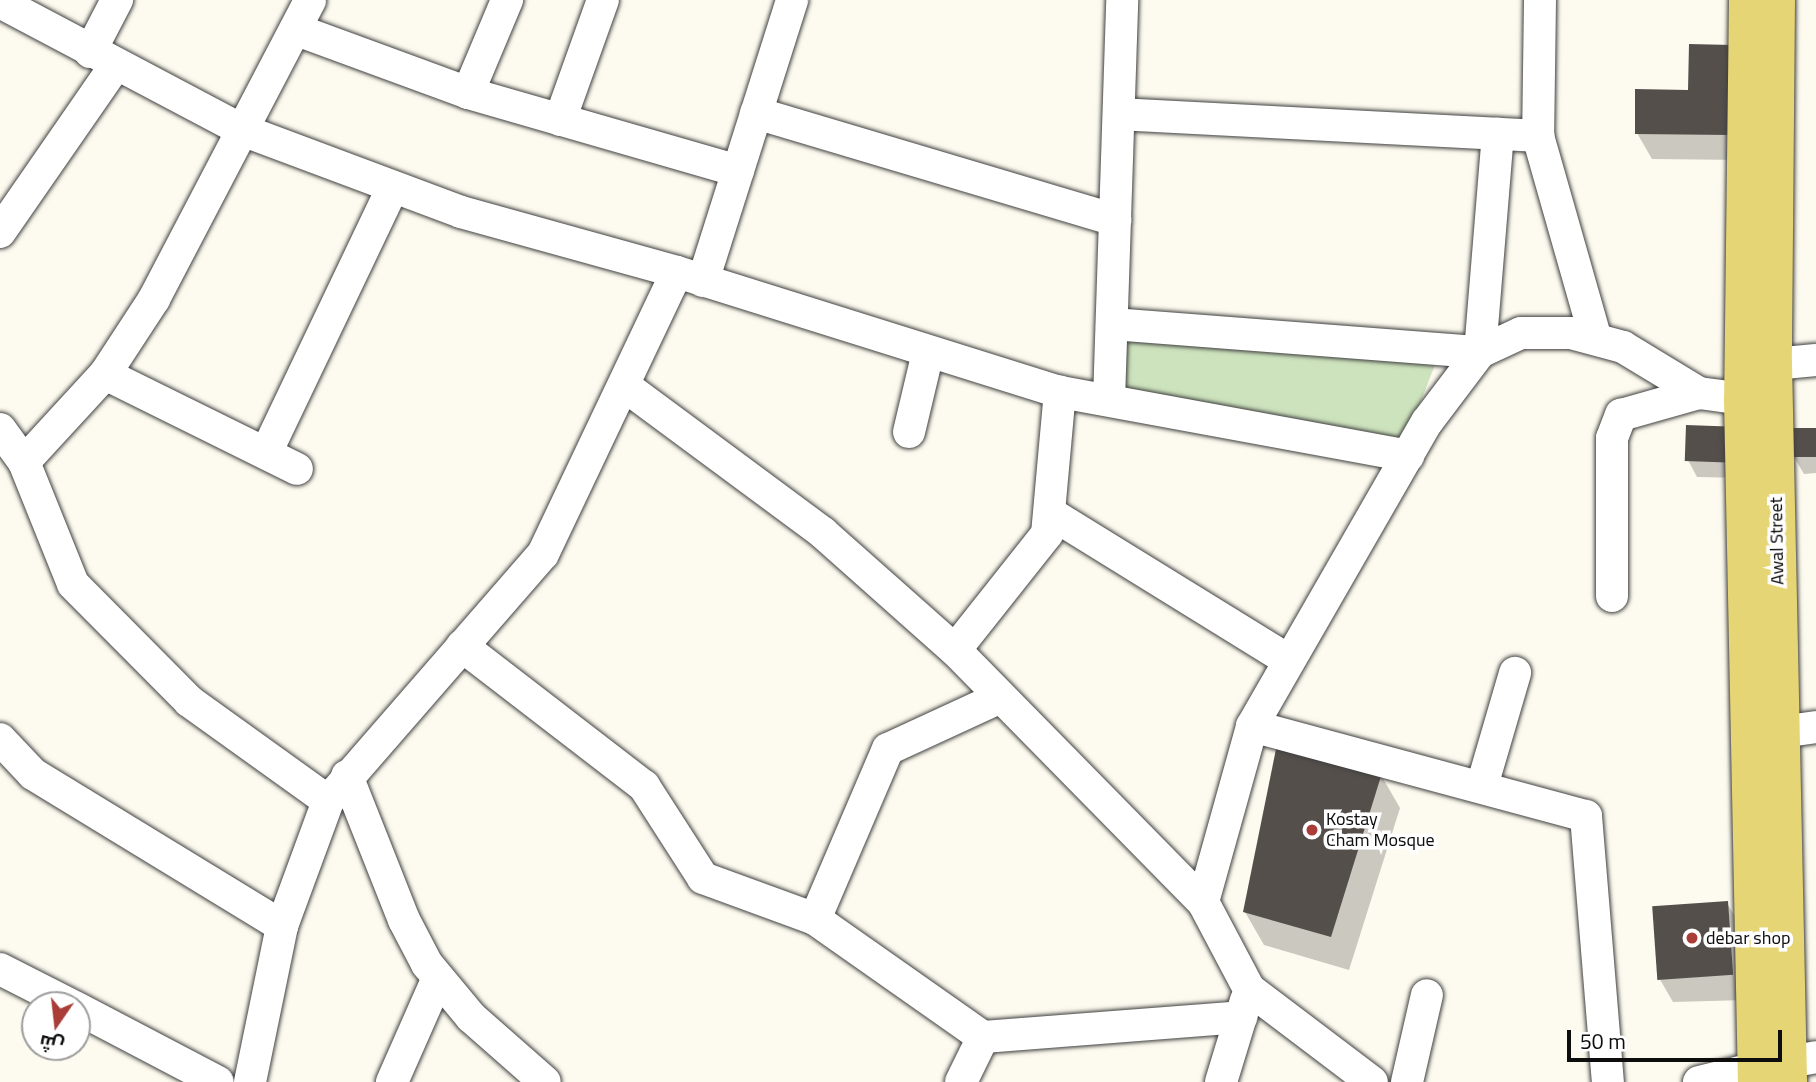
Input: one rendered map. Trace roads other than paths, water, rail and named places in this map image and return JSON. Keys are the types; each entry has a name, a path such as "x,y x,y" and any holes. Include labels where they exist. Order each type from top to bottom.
{"main road":[{"name":"Awal Street","path":"1748,0 1743,399 1781,1070"},
{"name":"Awal Street","path":"1776,0 1773,363 1799,729 1781,1070"}],"street":[{"path":"0,232 102,59 117,0"},
{"path":"24,462 105,374 153,299 297,30 310,0"},
{"path":"468,93 507,0"},
{"path":"560,120 603,0"},
{"path":"1110,400 1122,0"},
{"path":"1540,0 1538,136 1596,339"},
{"path":"0,2 102,59 242,130 392,189 690,277 1060,392 1408,456"},
{"path":"250,1082 282,926 299,869 328,802 543,554 626,387 690,277 738,172 785,2"},
{"path":"297,30 468,93 738,172"},
{"path":"756,113 1115,220"},
{"path":"1118,114 1538,136"},
{"path":"1480,352 1498,134"},
{"path":"266,453 392,189"},
{"path":"1112,324 1480,352"},
{"path":"1203,902 1252,726 1427,422 1480,352 1521,333 1558,332 1623,347 1699,393 1743,399"},
{"path":"909,432 928,352"},
{"path":"1773,363 1816,360"},
{"path":"105,374 297,468"},
{"path":"626,387 823,533 955,650 999,698 1203,902 1245,1003 1372,1082"},
{"path":"955,650 1047,534 1060,392"},
{"path":"1612,596 1612,438 1621,415 1699,393"},
{"path":"0,429 24,462 73,584 189,701 328,802"},
{"path":"1050,513 1288,660"},
{"path":"462,646 644,786 703,878 815,919 983,1037 1245,1003"},
{"path":"1482,786 1515,673"},
{"path":"815,919 888,748 999,698"},
{"path":"1252,726 1586,816 1608,1082"},
{"path":"1,741 33,774 282,926"},
{"path":"348,776 404,920 437,980 471,1017 545,1082"},
{"path":"0,969 43,991"},
{"path":"392,1082 437,980"},
{"path":"1407,1082 1427,995"},
{"path":"1221,1082 1245,1003"},
{"path":"91,1015 218,1082"},
{"path":"961,1082 983,1037"},
{"path":"1699,1082 1781,1070"}],"place":[{"name":"Kostay Cham Mosque","path":"1312,830"},
{"name":"debar shop","path":"1692,938"}]}
